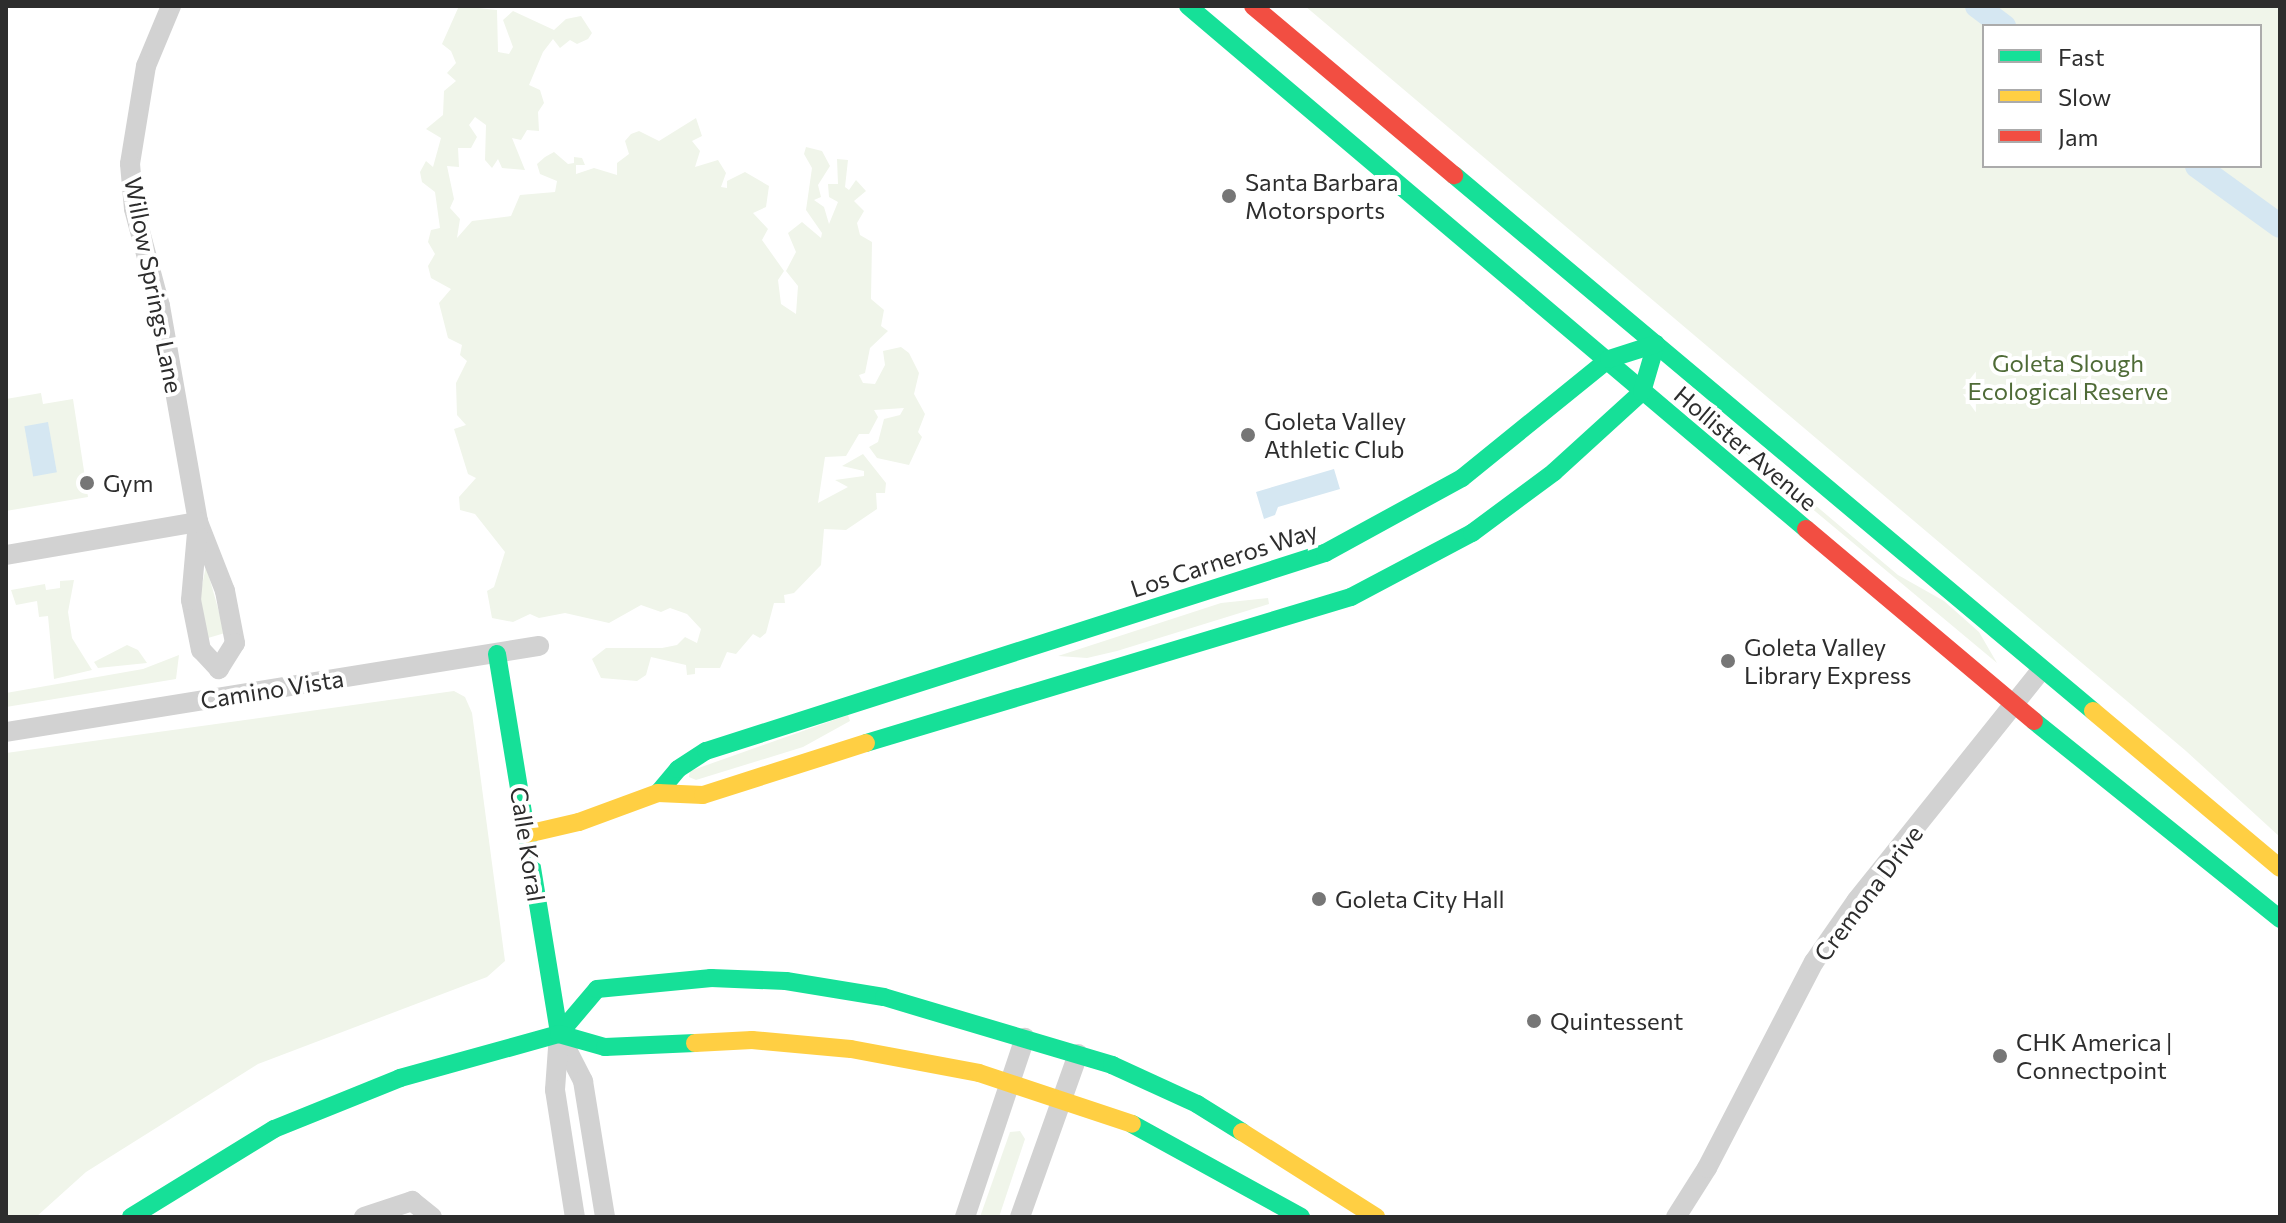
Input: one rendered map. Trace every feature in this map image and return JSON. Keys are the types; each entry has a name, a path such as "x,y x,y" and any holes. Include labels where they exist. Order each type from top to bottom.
{"main road":[{"name":"Hollister Avenue","path":"1188,6 1609,359 1642,392 2015,706 2280,919"},
{"name":"Hollister Avenue","path":"1253,6 2280,868"},
{"name":"Los Carneros Way","path":"658,793 678,769 706,751 1017,649 1325,553 1462,478 1609,359 1656,344"},
{"path":"1642,392 1656,344"},
{"name":"Los Carneros Way","path":"527,834 579,822 658,793 703,795 1029,691 1294,618 1424,562 1542,482 1642,392"},
{"path":"1017,649 1029,691"},
{"name":"Calle Koral","path":"497,654 559,1034"},
{"path":"559,1034 597,989 711,978 786,981 884,997 1078,1054 1197,1104 1376,1217"},
{"path":"131,1217 274,1129 400,1078 559,1034 605,1047 752,1040 851,1049 1011,1081 1063,1096 1174,1144 1301,1217"}],"street":[{"name":"Willow Springs Lane","path":"171,6 146,66 130,164 134,209 160,306 198,522 225,591 235,643 219,669"},
{"name":"Willow Springs Lane","path":"198,522 191,600 201,650 219,669 223,697"},
{"path":"6,555 198,522"},
{"name":"Camino Vista","path":"6,732 539,646"},
{"name":"Cremona Drive","path":"1676,1217 1707,1168 1814,962 1857,900 2041,670"},
{"name":"Calle Koral","path":"559,1034 555,1090 575,1217"},
{"name":"Calle Koral","path":"559,1034 583,1081 605,1217"},
{"path":"965,1217 1025,1038"},
{"path":"1020,1217 1078,1054"},
{"path":"364,1217 407,1201 426,1210"}],"green space":[{"path":"459,6 497,10 498,52 509,54 513,47 503,20 513,11 554,30 566,19 581,16 592,33 588,39 577,44 570,40 560,48 553,39 543,52 529,85 540,90 544,103 538,112 539,131 527,130 521,140 512,138 525,170 502,168 498,159 492,168 485,160 486,125 475,117 469,125 477,137 471,148 458,148 459,167 447,166 454,199 450,208 460,219 457,238 472,221 511,216 520,195 555,192 557,181 540,174 537,164 554,152 568,164 574,163 574,157 582,158 585,165 576,165 576,174 594,168 617,175 617,163 629,154 625,141 631,134 639,131 659,141 696,118 702,136 692,141 700,151 695,167 718,160 726,173 721,187 727,188 727,181 745,172 769,186 766,207 753,213 768,229 762,240 784,271 778,280 781,304 796,314 798,286 786,271 796,252 788,233 802,222 821,238 822,233 806,210 812,168 804,154 806,147 822,151 830,166 818,185 821,197 814,200 824,207 829,224 838,202 829,197 828,184 838,184 837,159 848,160 845,187 849,190 856,180 866,191 854,201 864,211 857,223 860,235 872,242 871,299 884,310 881,326 888,331 870,348 865,373 859,375 863,383 875,384 885,365 883,351 901,347 909,353 919,373 914,394 925,414 918,432 922,437 909,465 877,458 869,447 878,442 884,419 900,415 904,408 874,410 878,417 869,434 859,434 846,456 825,457 818,503 848,487 835,480 864,476 864,471 842,466 863,454 886,483 885,493 876,493 877,509 846,530 824,529 821,565 794,593 784,595 785,603 774,603 766,633 760,638 753,634 736,654 727,652 720,668 695,668 695,674 687,675 686,665 651,657 646,675 637,681 601,678 592,659 606,648 662,648 677,645 685,637 697,643 701,629 687,614 670,608 661,612 641,605 609,623 565,613 539,618 530,614 513,622 492,618 487,591 494,587 505,552 475,514 460,510 459,497 476,478 468,474 454,429 466,425 457,415 456,383 467,361 460,355 462,345 448,338 439,303 451,289 431,278 428,266 435,254 428,242 431,230 440,228 435,192 422,182 420,172 426,161 433,167 441,138 426,129 443,115 444,91 456,81 447,73 456,63 451,51 442,44"},
{"name":"Goleta Slough Ecological Reserve","path":"1305,6 2280,6 2280,837 2186,751"},
{"path":"41,393 43,404 73,399 88,497 6,511 6,399"},
{"path":"1687,397 1898,575 1944,601 1979,632 1997,663 1683,401"},
{"path":"206,566 225,633 208,638 199,600"},
{"path":"74,580 68,612 72,638 92,670 54,679 48,616 39,617 37,601 16,605 11,590 45,584 46,590 60,588 60,581"},
{"path":"1268,598 1269,604 1117,651 1087,658 1058,656 1221,603"},
{"path":"127,645 138,650 147,663 98,668 94,662"},
{"path":"179,655 176,679 6,707 6,693 143,669"},
{"path":"454,691 465,697 472,713 505,961 487,977 258,1064 86,1172 36,1217 6,1217 6,753"},
{"path":"848,715 850,721 803,747 696,780 689,777 690,771"},
{"path":"1020,1131 1025,1139 999,1217 980,1217 1010,1132"}],"water":[{"path":"48,422 57,472 33,476 24,426"},
{"path":"1334,469 1340,489 1278,507 1275,515 1264,519 1256,492"}],"waterway":[{"path":"1977,6 2001,24"},
{"path":"2200,168 2280,226"}],"traffic: fast":[{"path":"1188,6 1806,529"},
{"path":"1454,175 2093,711"},
{"path":"658,793 678,769 706,751 1325,553 1462,478 1609,359 1656,344"},
{"path":"866,743 1351,597 1472,533 1554,472 1642,392 1656,344"},
{"path":"497,654 559,1034"},
{"path":"2034,721 2280,919"},
{"path":"559,1034 597,989 711,978 786,981 884,997 1112,1065 1197,1104 1242,1132"},
{"path":"131,1217 274,1129 400,1078 559,1034 605,1047 695,1043"},
{"path":"1132,1124 1301,1217"}],"traffic: slow":[{"path":"2093,711 2280,868"},
{"path":"527,834 579,822 658,793 703,795 866,743"},
{"path":"695,1043 752,1040 851,1049 979,1073 1132,1124"},
{"path":"1242,1132 1376,1217"}],"traffic: jam":[{"path":"1253,6 1454,175"},
{"path":"1806,529 2034,721"}],"place":[{"name":"Santa Barbara Motorsports","path":"1229,196"},
{"name":"Goleta Valley Athletic Club","path":"1248,435"},
{"name":"Gym","path":"87,483"},
{"name":"Goleta Valley Library Express","path":"1728,661"},
{"name":"Goleta City Hall","path":"1319,899"},
{"name":"Quintessent","path":"1534,1021"},
{"name":"CHK America | Connectpoint","path":"2000,1056"}]}
